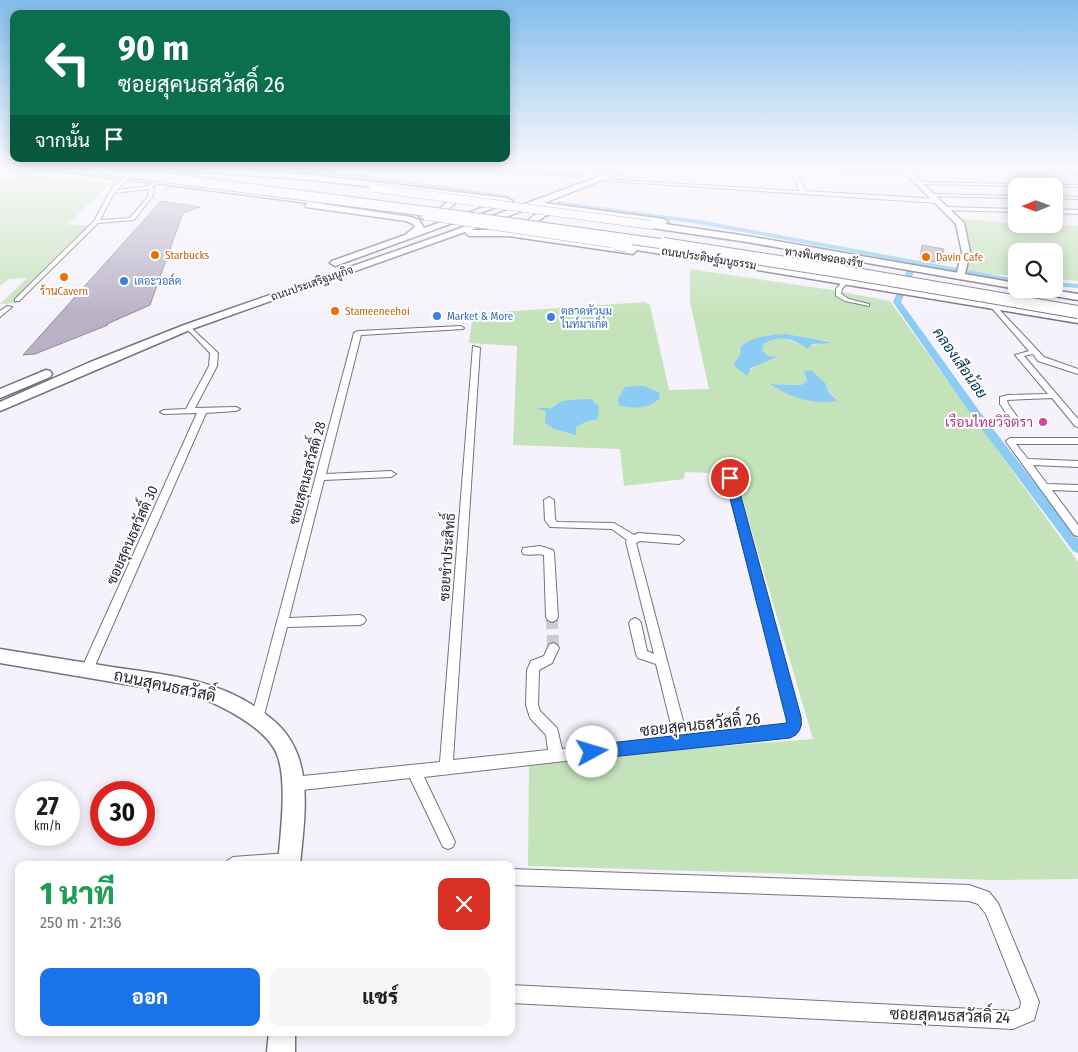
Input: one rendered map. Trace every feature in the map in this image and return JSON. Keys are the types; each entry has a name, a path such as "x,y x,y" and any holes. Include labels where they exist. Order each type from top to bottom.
{"highway":[{"name":"ทางพิเศษฉลองรัช","path":"476,217 901,282 1078,312"},
{"name":"ทางพิเศษฉลองรัช","path":"543,217 802,256 1078,306"}],"main road":[{"path":"398,217 449,222 487,220"},
{"path":"404,218 410,217"},
{"name":"ถนนประดิษฐ์มนูธรรม","path":"425,217 628,246 1078,320"},
{"name":"ถนนประเสริฐมนูกิจ","path":"0,394 149,332 463,217"},
{"name":"ถนนประเสริฐมนูกิจ","path":"0,407 92,366 188,327 450,235 496,217"},
{"path":"539,217 529,224 528,229 543,238"},
{"name":"ถนนประดิษฐ์มนูธรรม","path":"593,217 918,268 962,273 1008,284"},
{"path":"623,217 741,235 817,251"},
{"path":"404,218 416,222 420,228 405,237"},
{"path":"450,235 495,232 788,272"},
{"path":"1063,295 1078,298"}],"street":[{"path":"16,300 96,222 99,217"},
{"path":"96,222 132,219 134,217"},
{"path":"954,217 961,225 966,252 962,273"},
{"path":"846,281 839,289 838,295 847,300 867,305"},
{"path":"992,305 1041,360 1078,372"},
{"path":"0,315 9,307"},
{"path":"188,327 214,353 215,358 213,366 189,411"},
{"name":"ซอยสุคนธสวัสดิ์ 28","path":"257,719 358,334 461,328"},
{"name":"ซอยขำประสิทธิ์","path":"446,768 476,348"},
{"path":"1034,352 1019,355 1052,396 1078,424"},
{"path":"1014,418 1004,404 1004,399 1008,397 1052,396"},
{"path":"164,412 236,409"},
{"name":"ซอยสุคนธสวัสดิ์ 30","path":"87,670 203,410"},
{"path":"1078,441 1010,441 1078,532"},
{"path":"1026,462 1078,464"},
{"path":"320,477 391,474"},
{"name":"ซอยสุคนธสวัสดิ์ 26","path":"293,784 790,731 794,725 794,717 730,478"},
{"path":"1045,487 1078,488"},
{"path":"549,500 550,520 554,525 614,526 633,539 645,537 679,540"},
{"path":"633,539 631,542 682,742"},
{"path":"527,551 540,550 549,553 552,618"},
{"path":"282,623 360,620"},
{"path":"635,623 642,654 653,659 661,659"},
{"path":"553,648 548,659 535,665 533,670 532,706 535,714 552,732 556,756"},
{"name":"ถนนสุคนธสวัสดิ์","path":"0,656 196,688 218,695 238,705 276,734 285,748 293,784 289,861"},
{"path":"414,771 448,842"},
{"name":"ซอยสุคนธสวัสดิ์ 24","path":"515,877 969,893 983,898 992,909 1030,1002 1028,1014 1013,1020 515,994"},
{"path":"281,1052 282,1036"}],"green space":[{"path":"0,217 75,217 67,225 97,225 18,303 0,304 27,278 9,279 0,286"},
{"path":"956,218 1008,223 1008,233 1063,233 1063,226 1078,226 1078,281 1063,280 1063,243 1008,243 1008,275 966,272"},
{"path":"690,269 832,290 890,301 1078,562 1078,879 993,880 528,866 529,765 647,752 813,739 735,474 685,472 684,479 624,486 620,449 513,445 517,346 469,343 473,314 645,302 650,305 669,390 709,389 690,302","holes":["767,335 830,341 827,344 805,345 782,338 771,340 764,344 762,350 768,356 776,358 760,363 749,371 734,363 740,354","804,371 834,396 793,396 771,384 801,385 807,381","645,386 660,393 618,398 625,388","560,402 597,419 576,427 576,434 546,412 538,409 551,408"]}],"water":[{"path":"785,334 831,342 813,344 808,349 792,340 775,339 764,344 762,350 768,356 777,357 751,368 747,376 735,367 734,363 740,354 741,346 751,340 762,337"},
{"path":"811,370 826,384 827,390 837,401 820,402 802,399 785,393 770,384 801,385 807,381 804,371"},
{"path":"645,386 660,393 659,399 645,407 619,406 618,398 625,387"},
{"path":"591,399 599,406 598,419 576,427 576,435 554,429 545,423 546,412 536,408 551,408 560,402 568,400"}],"building":[{"name":"เดอะวอล์ค","path":"147,217 182,217 150,305 108,325 35,354 23,355"},
{"path":"922,245 944,249 940,263 920,259"}],"waterway":[{"path":"663,217 699,222 914,262"},
{"path":"914,262 1008,280"},
{"name":"คลองเสือน้อย","path":"914,262 897,302 976,414 1078,548"},
{"path":"1063,285 1078,286"}],"tunnel":[{"path":"552,617 553,648"}],"place":[{"name":"Starbucks","path":"155,255"},
{"name":"Davin Cafe","path":"926,257"},
{"name":"ร้านCavern","path":"64,277"},
{"name":"เดอะวอล์ค","path":"124,281"},
{"name":"Stameeneehoi","path":"335,311"},
{"name":"Market & More","path":"437,316"},
{"name":"ตลาดหัวมุม ไนท์มาเก็ต","path":"551,317"},
{"name":"เรือนไทยวิจิตรา","path":"1043,422"}],"route":[{"path":"592,752 790,731 794,725 794,717 730,478"}]}
